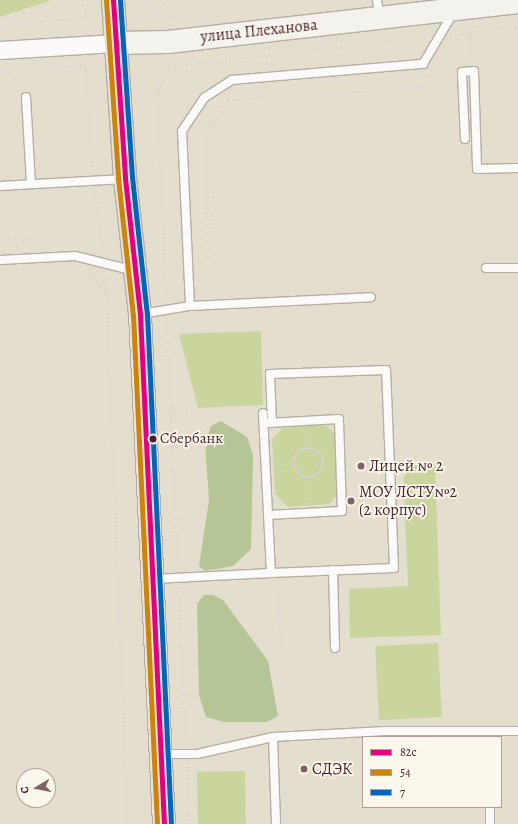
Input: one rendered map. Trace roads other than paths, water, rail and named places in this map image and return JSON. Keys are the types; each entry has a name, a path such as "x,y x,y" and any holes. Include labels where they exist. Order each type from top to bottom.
{"main road":[{"path":"113,0 125,178 137,272 140,314 154,579 164,824"},
{"name":"улица Плеханова","path":"115,42 168,42 379,9 456,9 518,2"}],"street":[{"name":"улица Плеханова","path":"0,50 115,42"}],"lane":[{"path":"190,306 182,131 204,98 232,80 423,64 456,9"},
{"path":"465,139 462,72 474,71 477,169 518,168"},
{"path":"26,97 31,184"},
{"path":"0,186 125,178"},
{"path":"0,260 75,256 137,272"},
{"path":"486,268 518,268"},
{"path":"140,314 190,306 371,297"},
{"path":"154,579 394,568 386,370 270,374 268,423 268,515 274,573"},
{"path":"263,412 268,423"},
{"path":"268,423 338,419 342,511 268,515"},
{"path":"332,570 335,648"},
{"path":"162,754 187,754 273,737 386,731 488,734 518,731"},
{"path":"273,737 276,824"},
{"path":"490,808 490,824"}],"place":[{"name":"Сбербанк","path":"153,439"},
{"name":"Лицей № 2","path":"361,466"},
{"name":"МОУ ЛСТУ№2 (2 корпус)","path":"351,501"},
{"name":"СДЭК","path":"304,769"}]}
